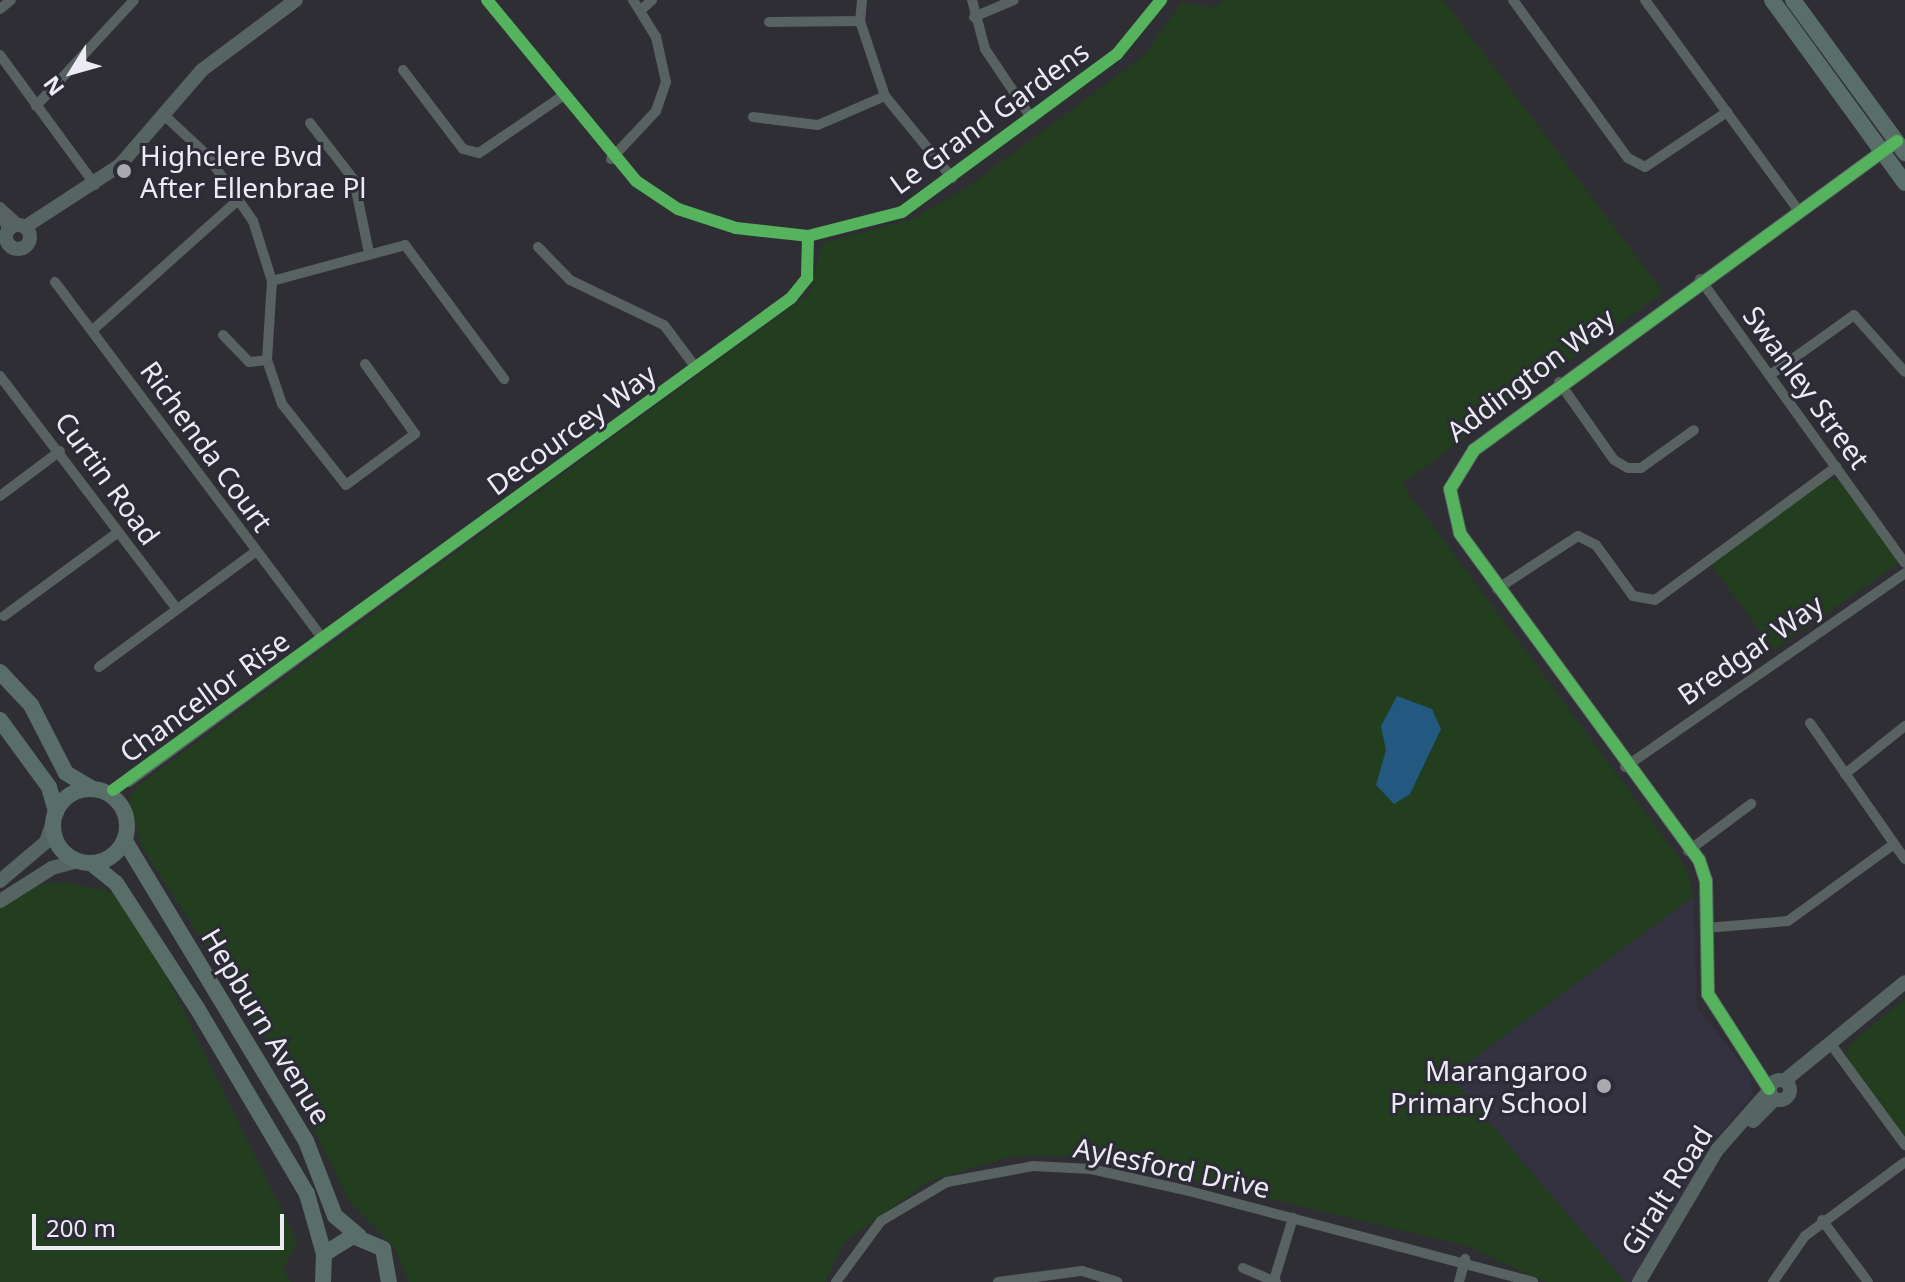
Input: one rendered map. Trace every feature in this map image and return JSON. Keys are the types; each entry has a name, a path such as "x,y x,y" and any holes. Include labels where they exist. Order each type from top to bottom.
{"main road":[{"path":"1772,0 1905,183"},
{"path":"1793,0 1898,143"},
{"path":"0,672 31,705 66,773 116,799 125,812 125,841 111,857 85,862 57,843 49,787 0,720"},
{"path":"54,817 69,795 91,788"},
{"name":"Hepburn Avenue","path":"125,841 306,1141 335,1216 359,1236 383,1249 389,1282"},
{"name":"Hepburn Avenue","path":"85,862 116,883 197,1008 307,1194 324,1254"},
{"path":"319,1279 324,1254 341,1239 359,1236"}],"street":[{"path":"0,9 11,0"},
{"path":"36,106 134,0"},
{"path":"0,255 15,236 95,185 164,115 202,70 296,0"},
{"name":"Le Grand Gardens","path":"487,0 611,159 678,209 736,228 808,236 902,212 1117,54 1161,0"},
{"path":"611,159 656,111 666,82 641,10 633,0"},
{"path":"641,10 652,0"},
{"path":"862,0 860,21 885,96 952,178"},
{"path":"972,0 974,17 985,49 1032,119"},
{"path":"974,17 1014,0"},
{"path":"1513,0 1628,158 1645,167 1727,112"},
{"path":"1645,0 1797,208"},
{"path":"769,22 860,21"},
{"path":"0,55 95,185"},
{"path":"403,70 463,149 479,153 564,95"},
{"path":"753,117 818,125 885,96"},
{"path":"164,115 207,155 253,221 272,281 267,360 282,404 346,485 415,434 365,364"},
{"path":"310,123 354,180 369,253"},
{"name":"Addington Way","path":"1771,1093 1758,1064 1711,1002 1704,888 1689,850 1448,522 1448,474 1472,444 1560,384 1879,148 1898,143"},
{"path":"95,328 238,200"},
{"path":"0,210 15,236"},
{"name":"Decourcey Way","path":"323,639 791,298 807,278 808,236"},
{"path":"272,281 405,245 504,379"},
{"path":"538,247 570,280 664,325 696,368"},
{"name":"Swanley Street","path":"1700,280 1905,563"},
{"name":"Richenda Court","path":"55,282 95,328 255,552 323,639"},
{"path":"1770,375 1854,315 1905,372"},
{"path":"223,335 249,362 267,360"},
{"name":"Curtin Road","path":"0,377 60,451 117,533 177,609"},
{"path":"1560,384 1614,460 1628,468 1641,468 1694,430"},
{"path":"0,496 60,451"},
{"path":"1498,588 1578,536 1596,545 1633,596 1655,600 1836,467"},
{"path":"4,616 117,533"},
{"path":"99,667 255,552"},
{"name":"Bredgar Way","path":"1627,765 1905,573"},
{"name":"Chancellor Rise","path":"129,782 323,639"},
{"path":"1810,723 1905,859"},
{"path":"1845,774 1905,726"},
{"path":"1689,850 1751,804"},
{"path":"0,881 46,842 54,817"},
{"path":"1706,928 1788,921 1894,844"},
{"path":"0,901 52,868 85,862"},
{"path":"1833,1046 1905,982"},
{"path":"1771,1093 1905,992"},
{"path":"1833,1046 1905,1145"},
{"name":"Addington Way","path":"1758,1064 1785,1083"},
{"name":"Giralt Road","path":"1639,1282 1717,1150 1771,1093"},
{"name":"Giralt Road","path":"1649,1282 1712,1172 1771,1093"},
{"path":"1773,1282 1822,1220 1905,1162"},
{"name":"Aylesford Drive","path":"836,1282 881,1221 947,1182 993,1169 1091,1169 1465,1259 1533,1282"},
{"path":"1243,1268 1275,1281 1293,1218"},
{"path":"1822,1220 1868,1282"},
{"path":"1459,1282 1465,1259"},
{"path":"998,1282 1082,1271 1117,1282"}],"shaded area":[{"name":"Marangaroo Primary School","path":"1693,897 1697,1007 1750,1075 1752,1095 1711,1145 1633,1282 1625,1282 1450,1076"}],"green space":[{"path":"1225,0 1443,0 1663,292 1402,484 1687,869 1693,897 1450,1076 1625,1282 1546,1282 1464,1245 1089,1156 1013,1156 929,1181 843,1243 825,1282 409,1282 394,1247 349,1201 282,1065 142,847 129,799 136,787 810,293 822,243 913,219 968,187 1145,55 1181,3 1215,7"},
{"path":"1826,479 1838,480 1900,562 1774,650 1711,564"},
{"path":"63,882 112,892 160,963 297,1242 283,1270 291,1282 0,1282 0,909 27,886"},
{"path":"1905,998 1905,1136 1848,1059 1848,1046"}],"water":[{"path":"1397,696 1432,709 1441,729 1410,794 1394,804 1376,785 1386,750 1381,726"}],"cycle path":[{"path":"487,0 636,181 678,209 736,228 808,236 902,212 1117,54 1161,0"},
{"path":"1769,1089 1708,994 1706,881 1699,860 1460,533 1450,489 1474,450 1897,141"},
{"path":"113,790 791,298 807,278 808,236"}],"place":[{"name":"Highclere Bvd After Ellenbrae Pl","path":"124,171"},
{"name":"Marangaroo Primary School","path":"1604,1086"}]}
